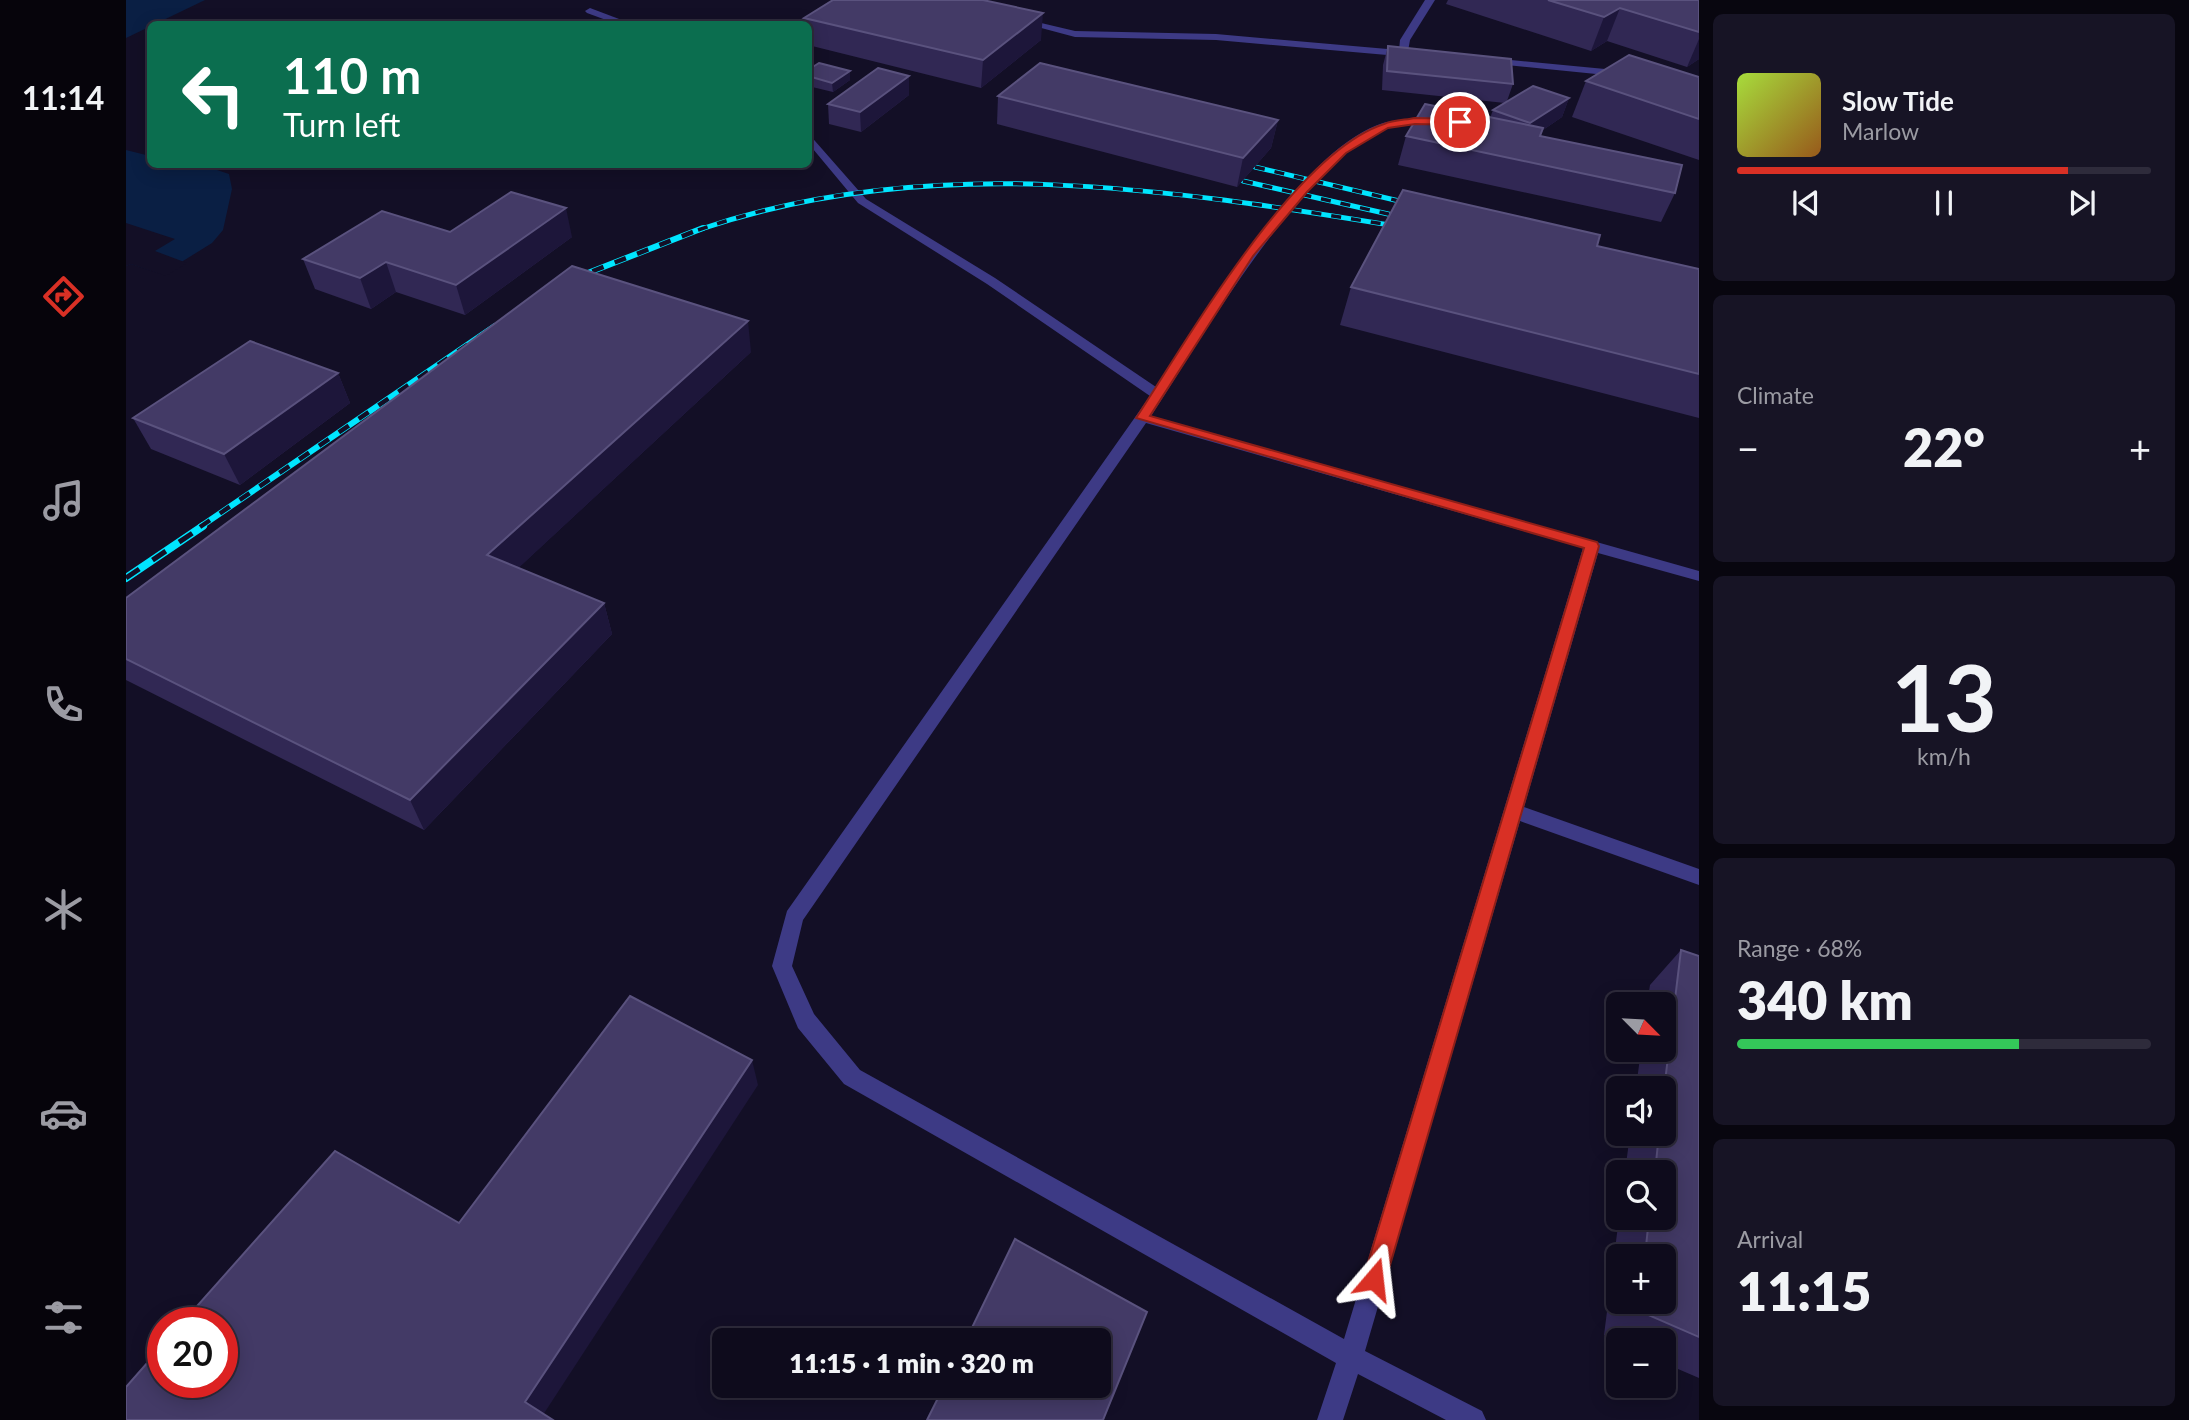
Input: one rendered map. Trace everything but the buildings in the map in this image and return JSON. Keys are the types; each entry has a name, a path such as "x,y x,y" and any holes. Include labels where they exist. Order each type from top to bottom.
{"lane":[{"path":"1403,54 1405,40 1430,0"},
{"path":"590,10 617,21"},
{"path":"1008,19 1075,34 1216,37 1417,55"},
{"path":"1484,61 1632,74"},
{"path":"1455,122 1415,121 1385,126 1342,151 1303,190 1249,255 1143,418 794,917 782,966 806,1021 852,1077 1351,1357 1473,1420"},
{"path":"812,141 862,201 991,281 1158,395"},
{"path":"1143,418 1699,576"},
{"path":"1330,1420 1592,546"},
{"path":"1513,811 1699,877"}],"water":[{"path":"126,0 205,0 161,21 147,21 147,28 126,38"},
{"path":"126,150 147,155 147,168 211,168 229,174 232,189 223,230 212,243 162,274 131,264 126,266"}],"pier":[{"path":"126,223 175,239 155,251 187,263 166,276 131,264 126,266"}],"railway":[{"path":"1255,167 1416,205"},
{"path":"1243,181 1410,219"},
{"path":"698,230 785,206 872,191 960,184 1137,190 1226,200 1402,227"},
{"path":"570,280 703,228"},
{"path":"200,527 495,326"},
{"path":"126,578 203,526"}],"route":[{"path":"1374,1279 1592,546 1143,418 1249,255 1303,190 1342,151 1385,126 1415,121 1460,122"}]}
